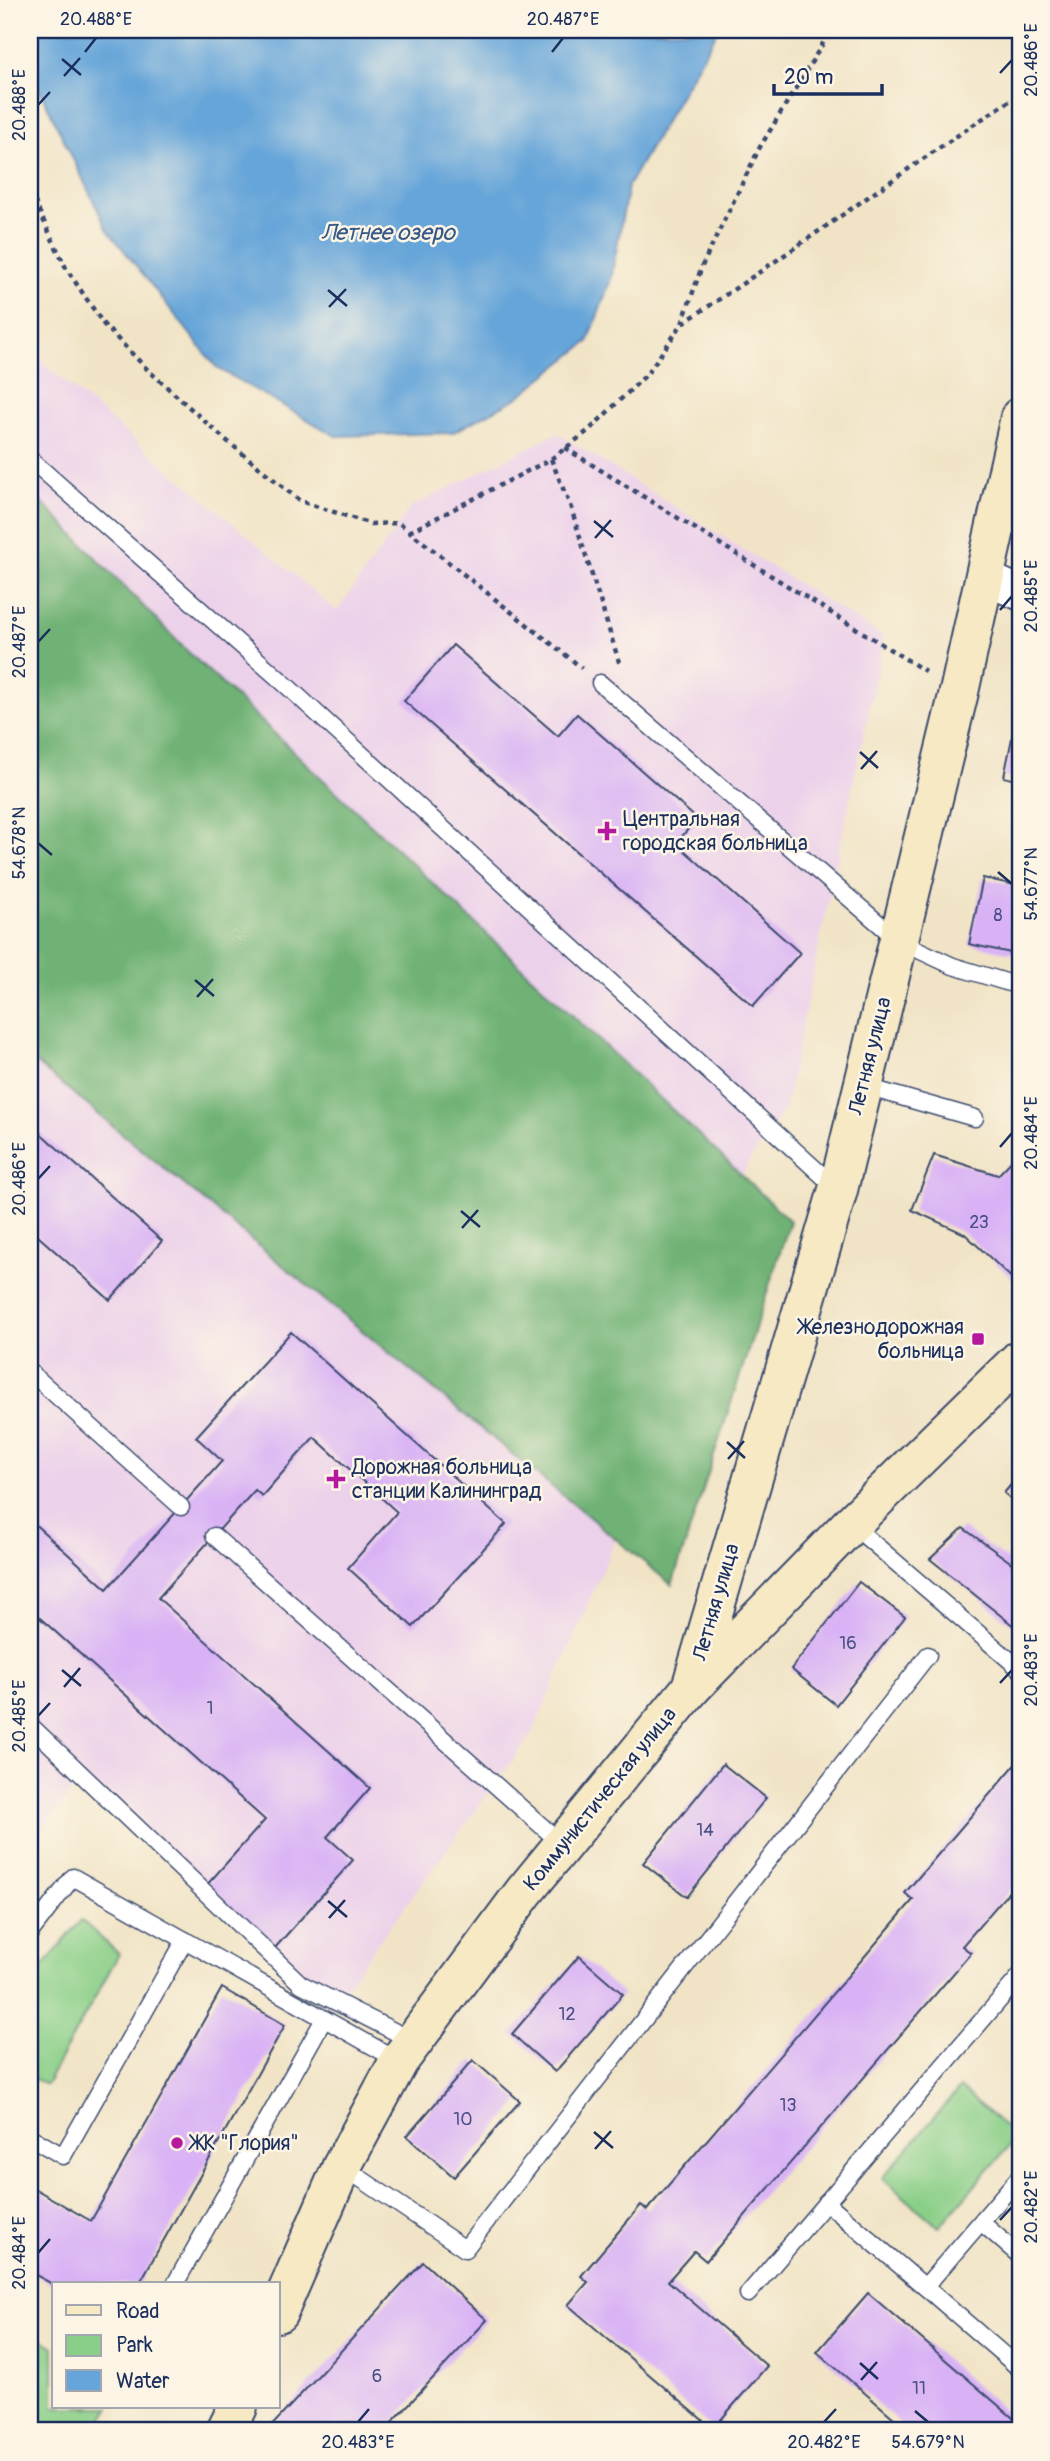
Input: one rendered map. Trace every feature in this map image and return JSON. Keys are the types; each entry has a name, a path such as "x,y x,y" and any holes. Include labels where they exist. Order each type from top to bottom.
{"street":[{"name":"Летняя улица","path":"691,1688 838,1190 959,692 1020,417"},
{"path":"983,577 1020,593"},
{"name":"Коммунистическая улица","path":"280,2308 342,2166 406,2051 524,1892 691,1688 851,1524 1020,1359"}],"lane":[{"path":"30,459 286,685 838,1190"},
{"path":"600,683 899,941 953,966 1019,986"},
{"path":"863,1086 975,1118"},
{"path":"30,1372 181,1507"},
{"path":"851,1524 1020,1669"},
{"path":"214,1535 562,1844"},
{"path":"342,2166 465,2249 928,1655"},
{"path":"30,1725 301,1984 406,2051"},
{"path":"30,1933 73,1877 324,2019 406,2051"},
{"path":"30,2137 63,2156 185,1940"},
{"path":"748,2294 1020,1976"},
{"path":"176,2282 324,2019"},
{"path":"925,2287 1020,2176"},
{"path":"826,2202 1020,2369"},
{"path":"981,2222 1020,2256"}],"path":[{"path":"409,532 551,459 588,432 648,374 682,324 702,266 761,147 831,30"},
{"path":"682,324 1020,94"},
{"path":"30,192 66,268 104,325 148,370 220,435 300,501 371,524 399,523 600,683 620,665 571,508 551,459"},
{"path":"565,448 959,692"}],"shaded area":[{"name":"Дорожная больница станции Калининград","path":"30,352 337,611 411,507 557,433 884,637 785,1107 748,1163 730,1206 751,1225 532,1734 330,2011 81,1780 30,1845"}],"green space":[{"path":"30,490 184,648 790,1221 672,1585 30,1058"},
{"path":"81,1920 119,1954 46,2085 30,2077 30,1983"},
{"path":"960,2088 1017,2137 939,2227 882,2178"},
{"path":"30,2331 52,2346 52,2408 109,2408 95,2431 30,2431"}],"water":[{"name":"Летнее озеро","path":"30,30 718,30 628,186 611,279 588,342 517,398 452,433 336,436 217,368 107,229 30,70"}],"building":[{"path":"453,645 558,736 577,714 697,819 676,843 800,953 753,1006 404,701"},
{"path":"1020,704 1020,781 1004,777"},
{"path":"983,878 1020,886 1020,955 969,944"},
{"path":"30,1124 162,1241 110,1300 30,1229"},
{"path":"1020,1152 1020,1278 1016,1282 965,1234 912,1210 934,1155 998,1175"},
{"path":"291,1332 506,1524 413,1627 348,1568 397,1512 314,1437 262,1496 255,1490 158,1598 370,1788 327,1837 353,1860 274,1949 205,1887 265,1820 30,1609 30,1520 107,1589 222,1461 196,1437"},
{"path":"1020,1474 1020,1507 1004,1493"},
{"path":"963,1528 1020,1569 1020,1631 930,1559"},
{"path":"859,1582 905,1617 836,1705 791,1669"},
{"path":"1020,1759 1020,1879 962,1946 971,1953 706,2261 694,2251 668,2281 767,2366 713,2429 568,2305 588,2282 581,2276 641,2205 647,2210 913,1900 905,1893"},
{"path":"723,1764 766,1798 687,1897 643,1863"},
{"path":"579,1956 623,1994 555,2072 512,2034"},
{"name":"ЖК \"Глория\"","path":"222,1988 285,2025 140,2282 52,2284 30,2272 30,2186 91,2221"},
{"path":"473,2060 520,2101 454,2177 407,2136"},
{"path":"423,2262 487,2320 384,2431 267,2431"},
{"path":"868,2293 1020,2424 1020,2431 909,2431 817,2352"}],"place":[{"name":"Центральная городская больница","path":"607,831"},
{"name":"Железнодорожная больница","path":"978,1339"},
{"name":"Дорожная больница станции Калининград","path":"336,1479"},
{"name":"ЖК \"Глория\"","path":"177,2143"}]}
